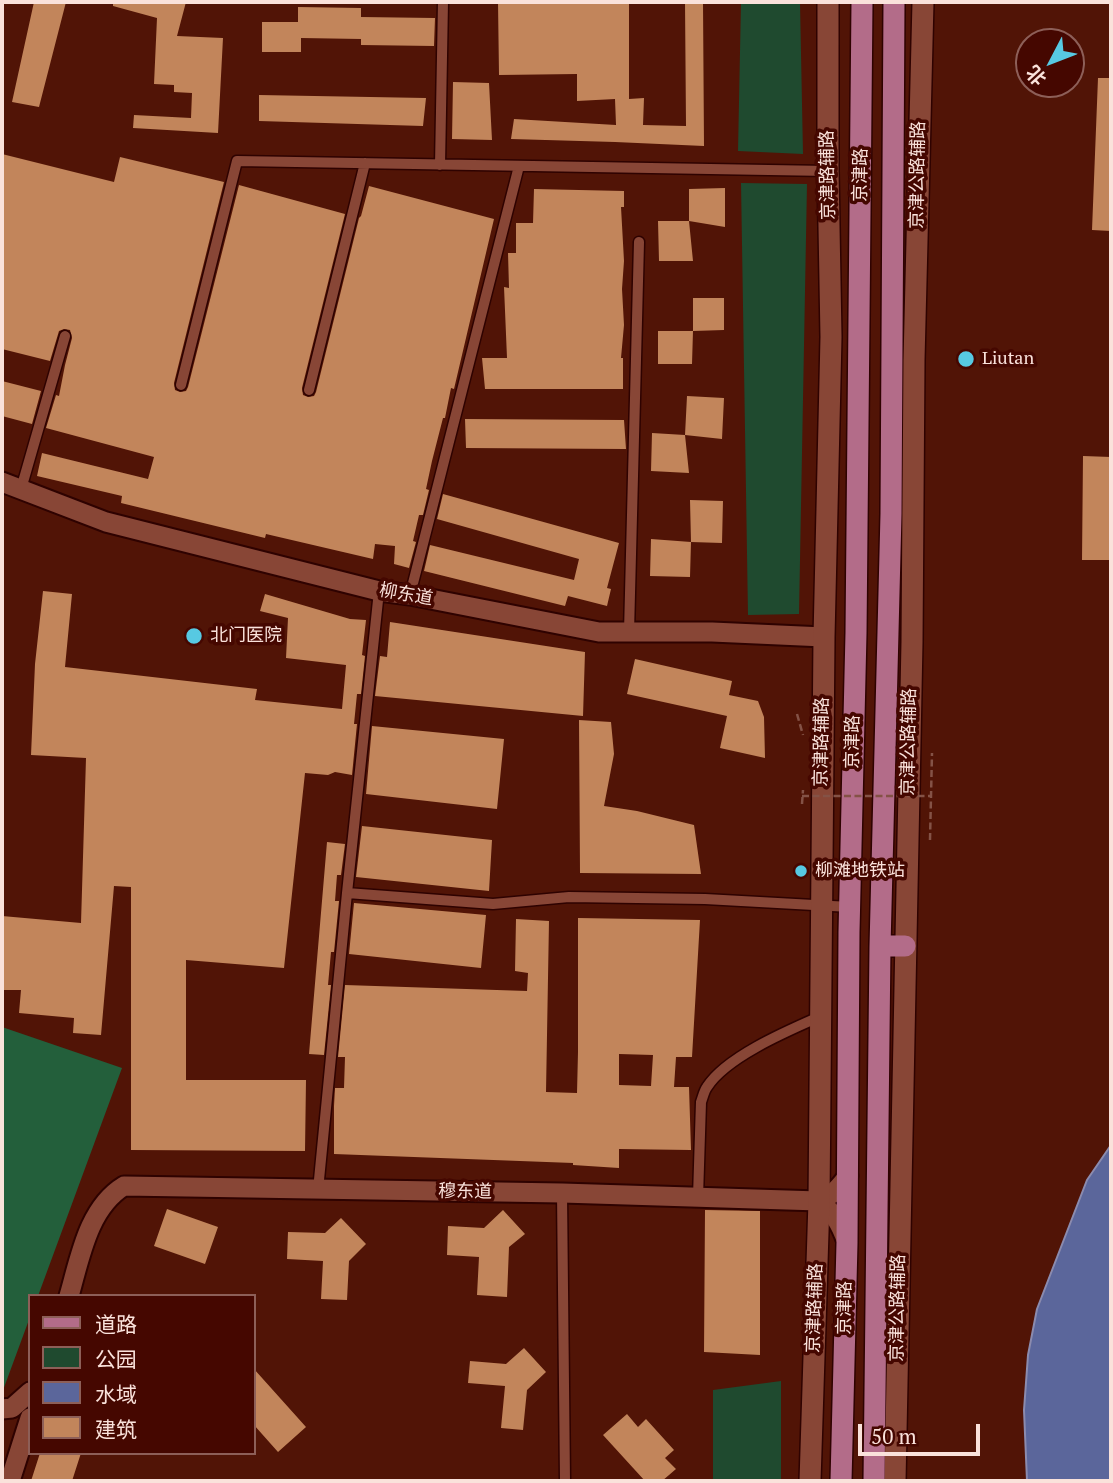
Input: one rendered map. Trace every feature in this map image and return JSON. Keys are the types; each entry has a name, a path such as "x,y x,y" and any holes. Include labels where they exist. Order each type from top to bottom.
{"main road":[{"name":"京津路","path":"841,1481 848,1176 849,932 836,906 856,633 862,2"},
{"name":"京津路","path":"874,1481 880,946 891,514 894,2"},
{"path":"880,946 905,946"}],"street":[{"name":"京津路辅路","path":"810,1481 819,1201 820,1017 836,906 821,872 831,337 828,2"},
{"name":"京津公路辅路","path":"895,1481 922,2"},
{"name":"柳东道","path":"2,482 106,522 379,591 599,632 712,632 824,637"},
{"path":"847,1243 837,1218 819,1201 839,1189 848,1176"},
{"name":"穆东道","path":"70,1294 89,1231 105,1201 124,1186 562,1193 819,1201"},
{"path":"2,1409 12,1408 28,1394"},
{"path":"10,1481 28,1424"}],"lane":[{"path":"440,165 443,2"},
{"path":"181,385 237,160 828,171"},
{"path":"309,390 365,163"},
{"path":"410,595 519,166"},
{"path":"629,632 639,242"},
{"path":"21,489 65,336"},
{"path":"318,1190 379,591"},
{"path":"347,893 493,904 569,897 705,899 836,906"},
{"path":"698,1197 701,1102 706,1087 725,1066 782,1033 820,1017"},
{"path":"562,1193 565,1481"}],"path":[{"path":"930,840 932,753"},
{"path":"802,796 931,796"}],"green space":[{"path":"741,2 800,2 803,154 738,151"},
{"path":"741,183 807,184 799,614 748,615"},
{"path":"2,1027 122,1068 39,1294 28,1294 28,1322 2,1393"},
{"path":"781,1381 781,1481 713,1481 713,1390"}],"water":[{"path":"1111,1145 1111,1481 1027,1481 1024,1410 1028,1355 1037,1309 1087,1180"}],"building":[{"path":"34,2 66,2 39,107 12,102"},
{"path":"113,2 186,2 177,36 223,38 218,133 133,128 134,115 191,118 192,93 174,92 174,85 154,84 157,18 113,6"},
{"path":"498,2 629,2 629,99 644,98 643,125 686,126 685,2 703,2 704,146 511,139 514,119 616,125 615,99 577,101 577,74 499,75"},
{"path":"298,7 361,8 361,17 435,18 434,46 361,45 361,39 301,38 301,52 262,52 262,22 298,22"},
{"path":"1098,78 1111,78 1111,231 1092,230"},
{"path":"453,82 489,83 492,140 452,139"},
{"path":"259,95 426,98 423,126 259,121"},
{"path":"2,154 114,182 120,157 224,182 174,383 175,390 180,392 186,391 188,387 239,185 345,214 302,388 303,395 308,397 314,396 316,392 369,186 494,219 454,389 451,388 432,461 426,489 429,490 423,515 419,515 409,568 394,564 395,546 375,544 373,559 266,534 265,538 121,503 122,496 37,476 42,453 148,479 154,457 46,428 56,395 59,396 72,338 70,330 59,331 50,361 2,349"},
{"path":"725,188 725,227 689,221 689,189"},
{"path":"534,189 624,191 624,207 621,207 624,261 621,358 623,389 485,389 482,358 507,358 504,287 509,288 508,253 516,253 516,223 533,223"},
{"path":"658,221 689,221 693,261 659,261"},
{"path":"693,298 724,298 724,330 693,331"},
{"path":"658,331 693,331 692,364 658,364"},
{"path":"2,381 41,391 32,424 2,416"},
{"path":"687,396 724,398 722,439 685,435"},
{"path":"465,419 624,420 626,449 466,448"},
{"path":"652,433 685,435 689,473 651,471"},
{"path":"1083,456 1111,457 1111,560 1082,560"},
{"path":"443,494 619,543 607,588 611,589 607,606 568,596 565,606 424,571 430,545 574,580 579,559 437,519"},
{"path":"690,500 723,501 722,543 691,542"},
{"path":"651,539 691,542 690,577 650,576"},
{"path":"43,591 72,594 65,667 257,689 255,700 342,709 346,665 286,658 288,618 260,611 265,594 350,619 366,620 361,694 357,694 354,724 357,724 352,775 335,772 328,775 305,773 284,968 186,960 186,1080 306,1080 305,1151 131,1150 131,887 114,886 101,1035 73,1033 74,1018 19,1013 21,990 2,990 2,916 81,923 86,758 31,755 35,664"},
{"path":"390,622 585,652 583,716 375,696 380,656 387,657"},
{"path":"635,659 732,681 729,695 758,701 764,717 765,758 720,748 727,716 627,694"},
{"path":"579,720 611,722 614,754 604,806 694,825 701,874 580,873"},
{"path":"372,726 504,739 497,809 366,794"},
{"path":"362,826 492,840 489,891 356,877"},
{"path":"327,842 345,844 341,875 337,875 335,901 339,901 334,952 331,952 328,985 331,985 324,1055 309,1054"},
{"path":"354,903 486,915 481,968 349,954"},
{"path":"578,918 700,920 692,1057 676,1057 674,1087 689,1087 691,1150 619,1149 619,1168 573,1163 334,1154 335,1088 344,1088 345,1057 338,1057 345,985 527,991 528,973 515,971 516,919 549,921 546,1092 577,1093","holes":["619,1054 653,1055 651,1086 619,1085"]},
{"path":"167,1209 218,1227 205,1264 154,1246"},
{"path":"503,1210 525,1234 509,1247 507,1297 477,1295 479,1257 447,1255 448,1226 484,1228"},
{"path":"705,1210 760,1211 760,1355 704,1352"},
{"path":"341,1218 366,1244 349,1261 347,1300 321,1299 323,1261 287,1259 288,1232 325,1233"},
{"path":"524,1348 546,1372 527,1390 523,1430 501,1428 505,1386 468,1383 470,1361 506,1364"},
{"path":"256,1371 306,1427 278,1452 256,1427"},
{"path":"627,1414 638,1427 646,1419 674,1450 665,1458 676,1469 662,1481 645,1481 603,1435"},
{"path":"39,1455 80,1455 72,1481 31,1481"}],"place":[{"name":"Liutan","path":"966,359"},
{"name":"北门医院","path":"194,636"},
{"name":"柳滩地铁站","path":"801,871"}]}
